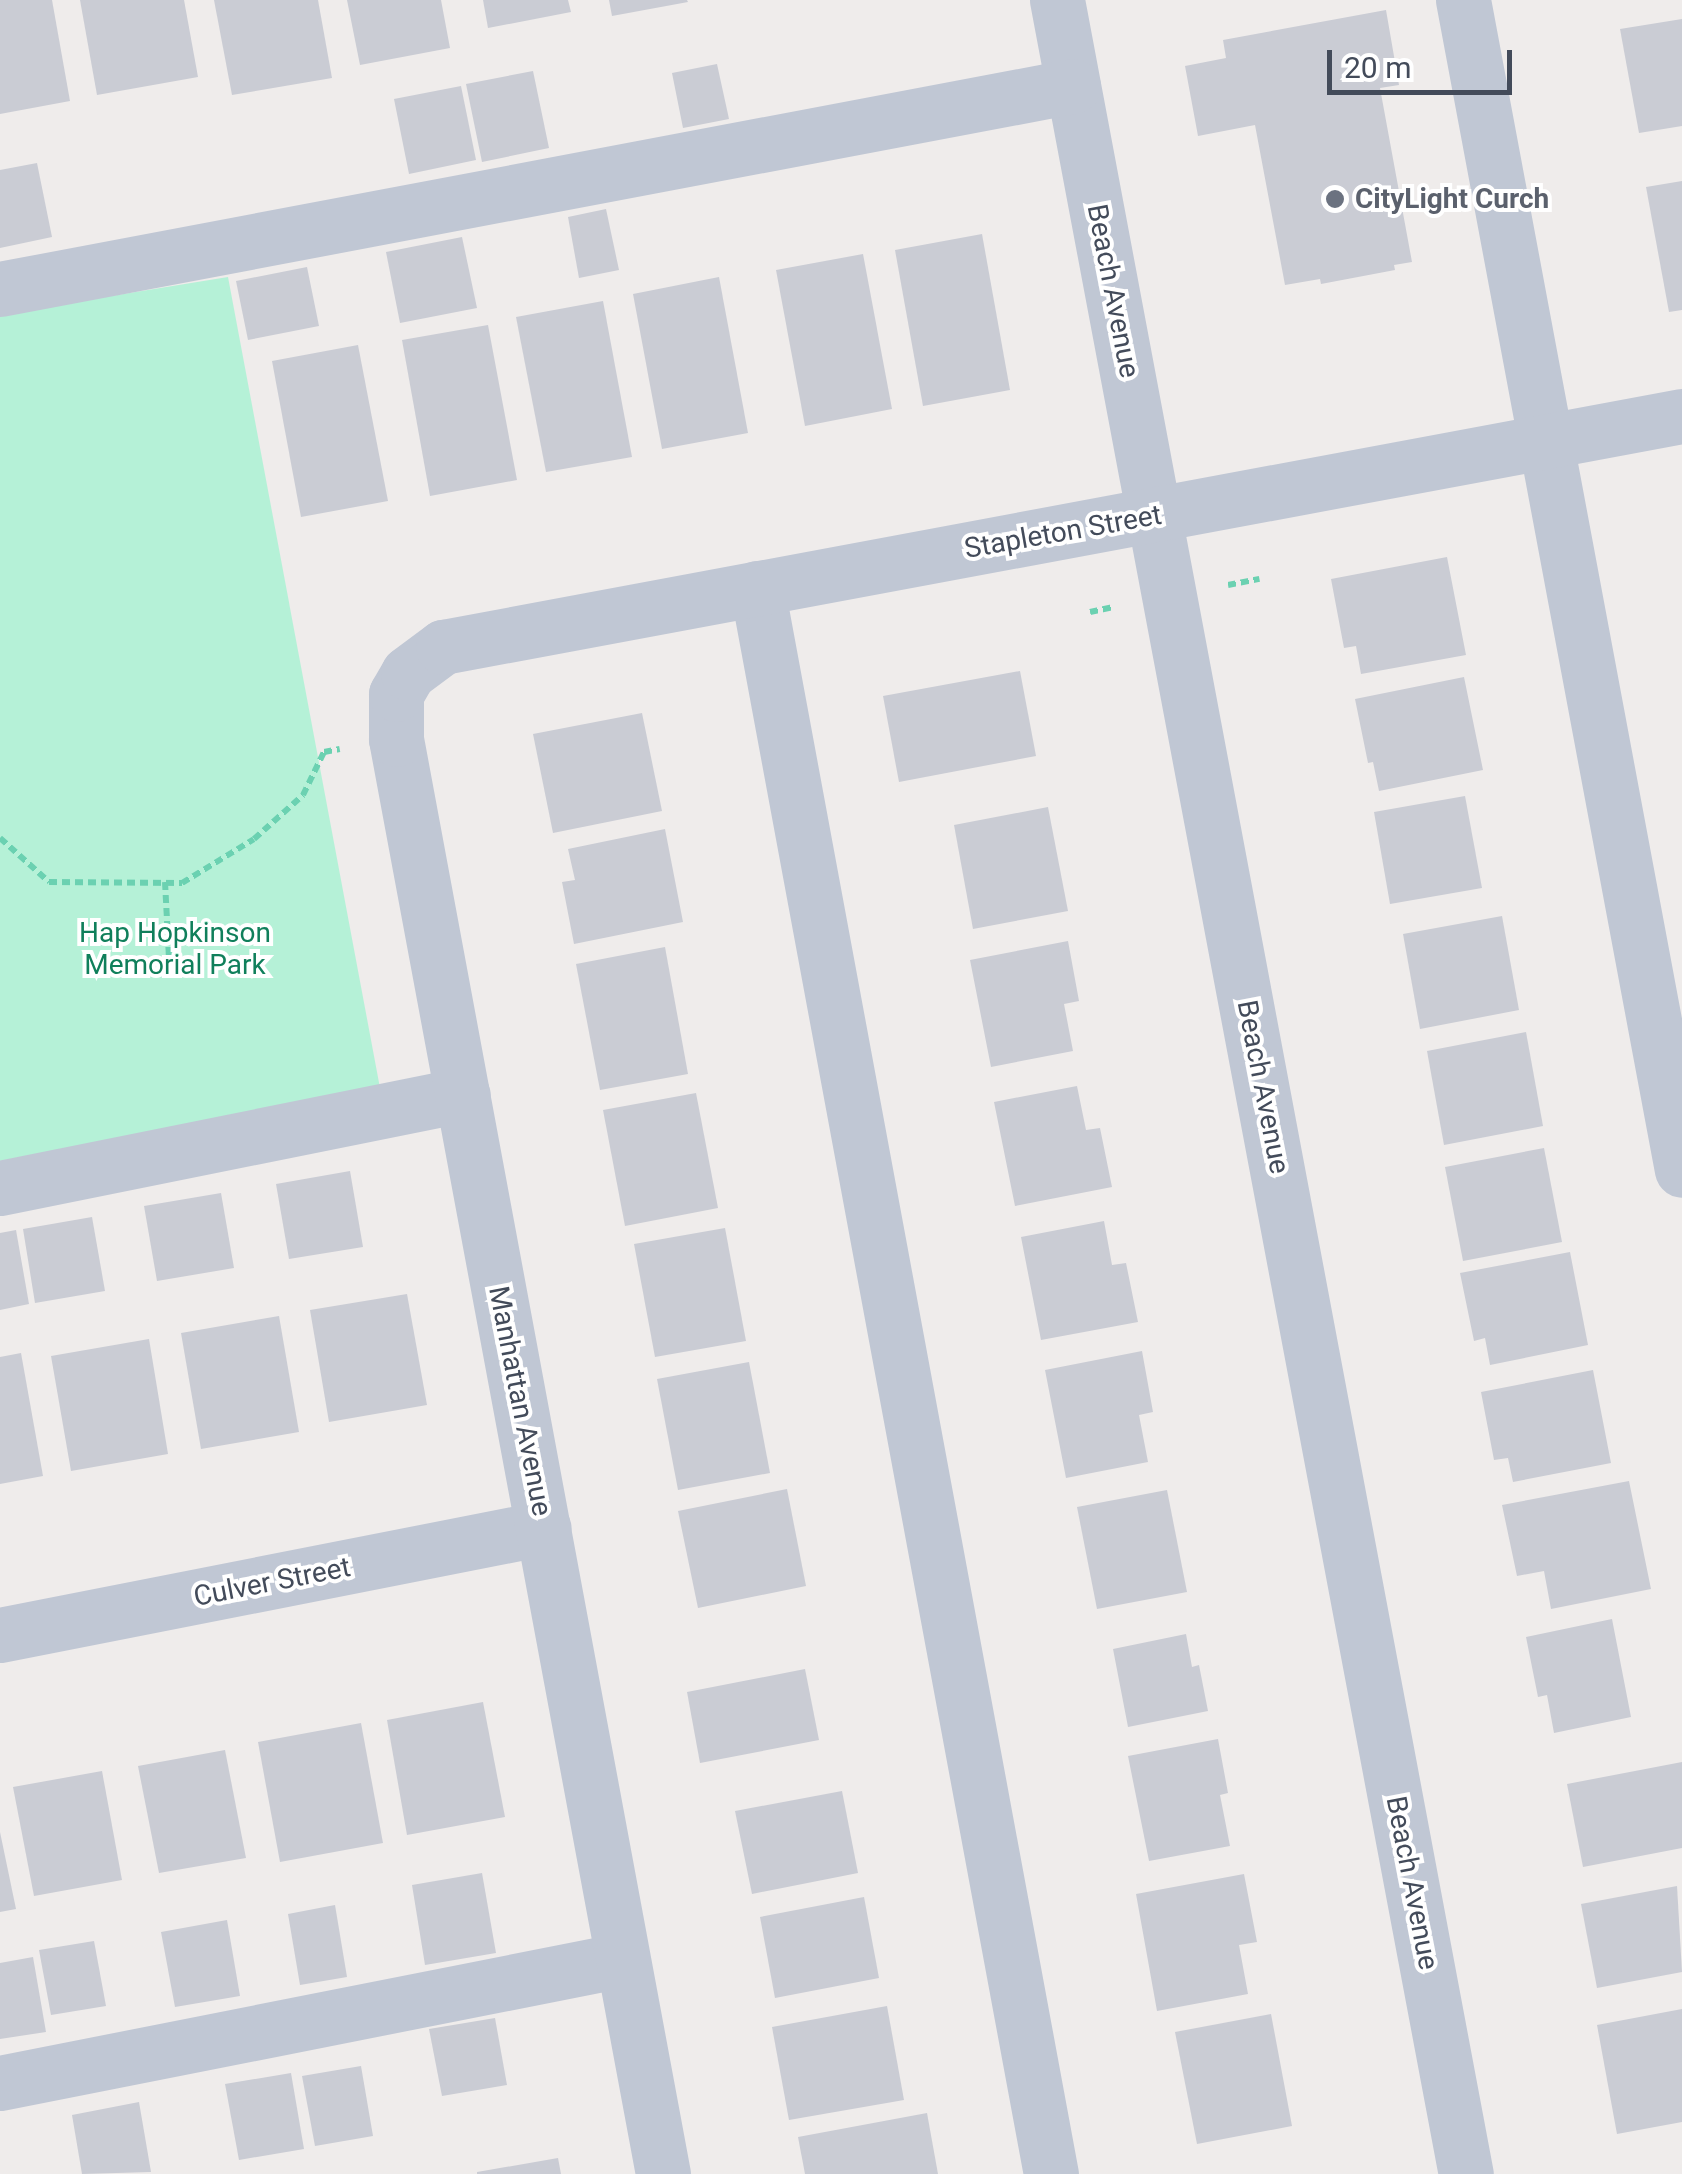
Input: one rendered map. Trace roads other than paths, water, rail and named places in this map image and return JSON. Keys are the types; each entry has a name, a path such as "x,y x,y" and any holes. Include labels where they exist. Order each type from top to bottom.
{"street":[{"name":"Beach Avenue","path":"1057,0 1157,514 1466,2174"},
{"path":"1463,0 1682,1170"},
{"path":"0,289 1073,86"},
{"name":"Stapleton Street","path":"443,647 1682,416"},
{"path":"757,588 1051,2174"},
{"name":"Manhattan Avenue","path":"443,647 408,673 396,694 396,739 662,2174"},
{"path":"0,1188 463,1095"},
{"name":"Culver Street","path":"0,1635 544,1528"},
{"path":"0,2082 622,1960"}],"place":[{"name":"CityLight Curch","path":"1335,199"}],"park label":[{"name":"Hap Hopkinson Memorial Park","path":"175,949"}]}
